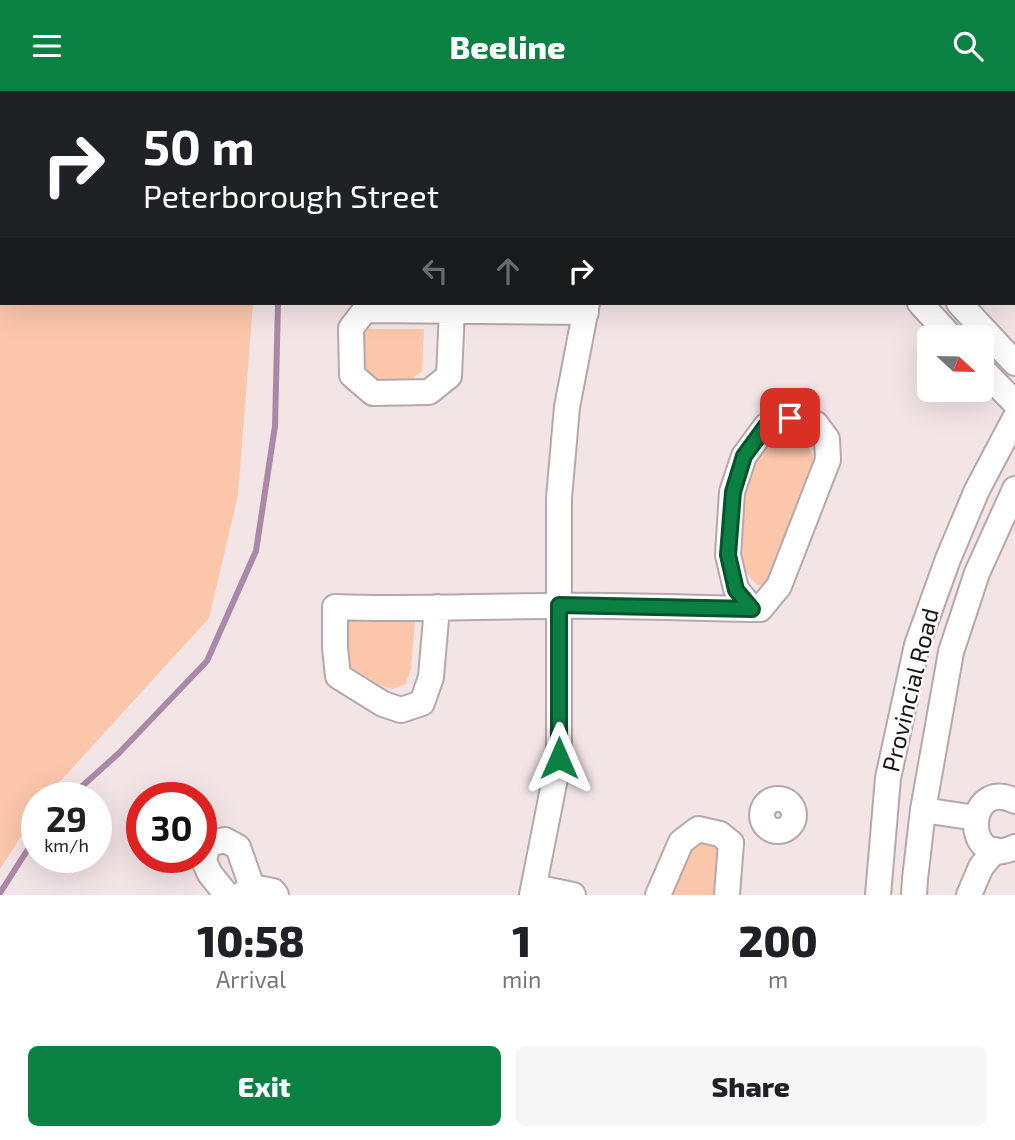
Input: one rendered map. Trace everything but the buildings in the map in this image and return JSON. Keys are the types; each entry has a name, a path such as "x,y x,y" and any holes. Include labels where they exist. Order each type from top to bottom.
{"street":[{"path":"922,305 940,325"},
{"path":"961,305 1015,363"},
{"path":"452,310 449,376 429,392 373,393 352,375 351,328 365,310 586,307 566,420 559,498 559,758 533,891 573,895"},
{"path":"994,381 1015,403"},
{"path":"436,607 431,677 422,703 401,710 383,704 338,676 335,607 379,609 436,607 559,605 752,609 760,609 779,586 828,460 827,439 816,424 790,418 766,426 744,456 733,492 728,555 736,590 752,609"},
{"name":"Provincial Road","path":"878,895 888,778 917,645 948,559 977,490 1015,418"},
{"name":"Provincial Road","path":"914,895 923,810 951,652 977,573 1015,489"},
{"path":"1005,849 987,847 977,834 976,818 980,809 994,798 1003,797 1015,801"},
{"path":"923,810 976,818"},
{"path":"731,843 764,822"},
{"path":"658,895 681,842 698,829 720,834 731,843"},
{"path":"227,895 210,874 204,861 208,844 225,840 238,846 246,891 273,891 276,895"},
{"path":"727,895 731,843"},
{"path":"969,895 981,867 1005,849"}],"shaded area":[{"path":"0,305 253,305 238,495 209,618 60,782 21,782 21,837 0,869"},
{"path":"368,329 424,329 422,371 409,381 374,382 360,371 360,341"},
{"path":"786,439 809,447 814,471 777,567 763,585 757,585 746,572 740,553 739,521 744,488 757,458 768,445"},
{"path":"349,621 415,621 411,668 406,684 392,689 380,685 351,667 348,648"},
{"path":"698,842 717,846 726,854 723,895 664,895 683,853"}],"waterway":[{"path":"87,782 119,753 207,661 256,551 275,426 278,305"},
{"path":"0,893 21,860"}],"route":[{"path":"559,758 559,605 752,609 736,590 728,555 733,492 744,456 766,426 790,418"}]}
